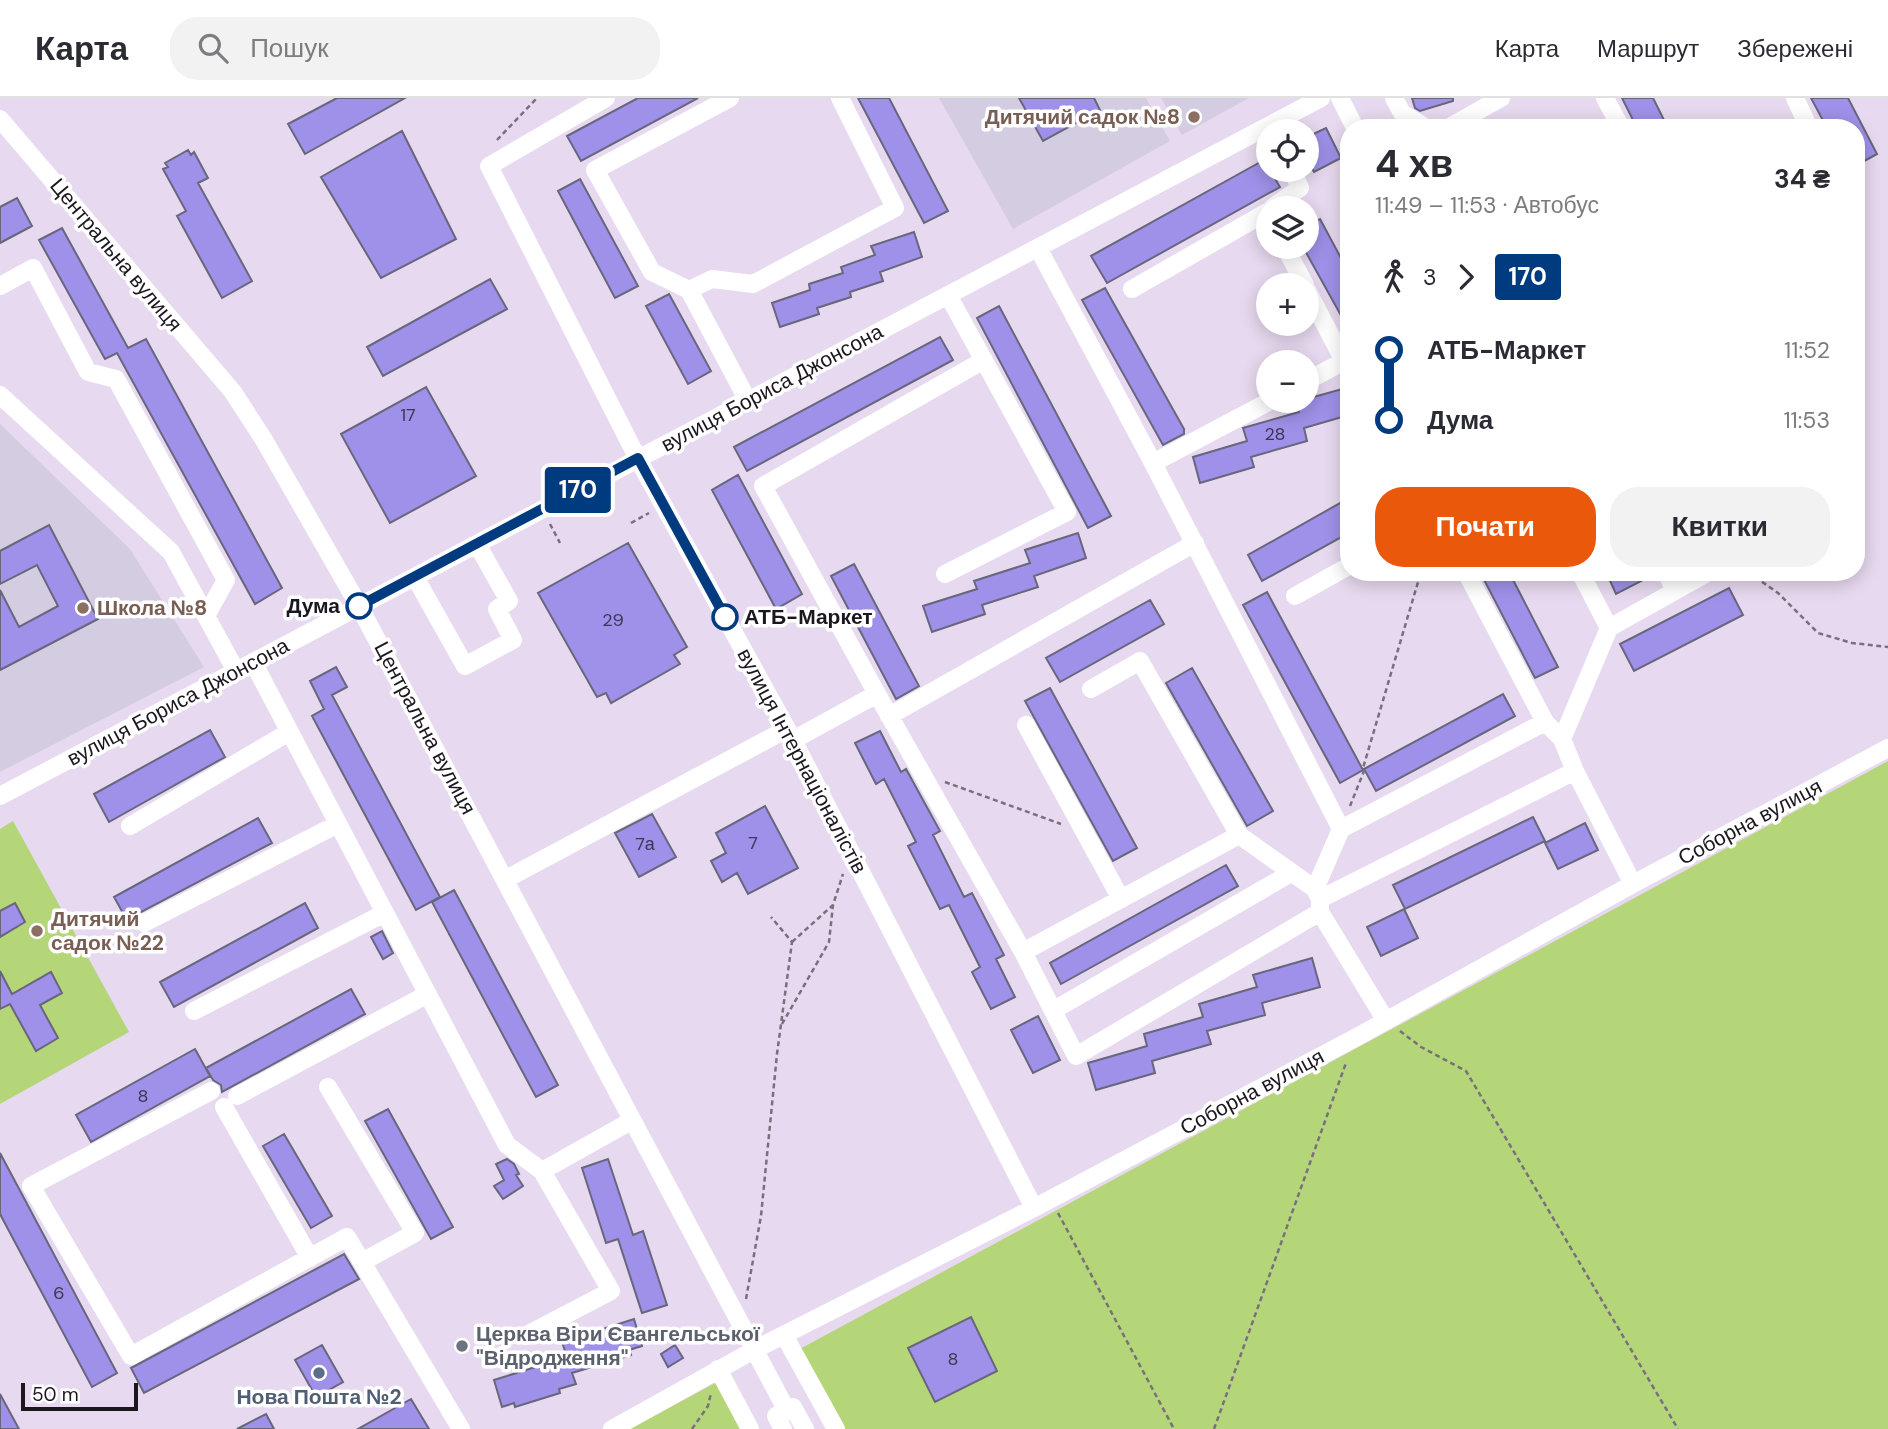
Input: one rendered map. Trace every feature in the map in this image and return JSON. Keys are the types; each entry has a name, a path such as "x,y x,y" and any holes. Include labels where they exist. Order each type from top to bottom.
{"street":[{"path":"489,166 606,98"},
{"path":"730,98 595,170 652,272 689,290 748,401"},
{"path":"689,290 712,279 753,284 895,208 840,98"},
{"name":"вулиця Бориса Джонсона","path":"1287,119 1321,98"},
{"path":"1340,98 1350,119"},
{"path":"1394,98 1402,113 1412,119"},
{"path":"1464,119 1501,98"},
{"path":"1605,98 1617,119"},
{"path":"1795,98 1805,119"},
{"name":"Центральна вулиця","path":"0,119 233,392 264,440 359,606 787,1411 793,1407 805,1429"},
{"name":"вулиця Бориса Джонсона","path":"0,796 1038,247 1256,137"},
{"name":"вулиця Інтернаціоналістів","path":"489,166 638,458 790,735 1034,1208"},
{"path":"1290,196 1300,188 1297,182"},
{"path":"1132,289 1256,219"},
{"path":"1038,247 1195,543 1341,829"},
{"path":"0,286 33,268 88,372 116,379 226,580 206,616"},
{"path":"945,574 1067,512 948,295"},
{"path":"1319,313 1340,353"},
{"path":"984,360 763,486 1023,952 1076,1056 1318,900 1575,771"},
{"path":"1319,375 1340,363"},
{"path":"0,394 171,552 236,671"},
{"path":"1153,463 1256,408"},
{"path":"889,716 1195,543"},
{"path":"415,577 465,666 513,640 497,609 509,601 477,544"},
{"path":"1296,596 1340,571"},
{"path":"1471,581 1545,722 1562,739 1575,771 1633,884"},
{"path":"1584,581 1608,628"},
{"path":"1670,581 1675,591"},
{"path":"1562,739 1608,628 1693,581"},
{"path":"1091,689 1140,660 1239,835 1291,873 1318,900 1386,1021"},
{"path":"253,662 508,1145 542,1171 611,1291 525,1336"},
{"path":"506,879 790,735 877,694"},
{"path":"1318,900 1341,829 1545,722"},
{"path":"1026,725 1121,899"},
{"path":"130,826 289,732"},
{"name":"Соборна вулиця","path":"612,1429 754,1350 1034,1208 1386,1021 1633,884 1888,748"},
{"path":"144,923 338,824"},
{"path":"1023,952 1239,835"},
{"path":"1054,1010 1291,873"},
{"path":"194,1011 384,913"},
{"path":"310,1258 231,1101 428,994"},
{"path":"328,1087 415,1233 362,1262"},
{"path":"211,1091 31,1186 131,1356 347,1237 461,1429"},
{"path":"542,1171 631,1121"},
{"path":"783,1335 836,1429"},
{"path":"718,1369 750,1429"},
{"path":"783,1429 776,1416 787,1411"}],"path":[{"path":"489,166 490,148 537,98"},
{"path":"543,509 560,543"},
{"path":"631,523 650,513"},
{"path":"1341,829 1364,771 1418,581"},
{"path":"1761,581 1778,593 1818,633 1852,643 1888,647"},
{"path":"922,773 1084,832"},
{"path":"780,1027 828,942 833,905 850,852"},
{"path":"741,1323 761,1216 780,1027 792,942 833,905"},
{"path":"771,917 792,942"},
{"path":"1386,1021 1421,1047 1466,1071 1678,1429"},
{"path":"1214,1429 1345,1064"},
{"path":"1050,1199 1174,1429"},
{"path":"692,1429 708,1406 718,1369"}],"shaded area":[{"path":"939,98 1146,98 1170,141 1013,229"},
{"name":"Дитячий садок №8","path":"1161,98 1249,98 1182,135"},
{"name":"Школа №8","path":"0,424 130,549 204,667 0,772"}],"green space":[{"path":"1888,761 1888,1429 842,1429 798,1350"},
{"name":"Дитячий садок №22","path":"13,821 129,1032 0,1104 0,829"},
{"path":"719,1381 744,1429 630,1429"}],"building":[{"path":"337,98 405,98 305,154 288,124"},
{"path":"638,98 698,98 581,161 567,136"},
{"path":"858,98 889,98 948,211 924,223"},
{"path":"1019,98 1094,98 1100,110 1043,141"},
{"path":"1412,98 1453,98 1453,101 1420,111 1415,108"},
{"path":"1622,98 1653,98 1664,119 1632,119"},
{"path":"1811,98 1848,98 1859,119 1822,119"},
{"path":"1326,128 1340,159 1319,169 1319,131"},
{"path":"402,131 456,239 381,278 321,177"},
{"path":"1865,131 1877,154 1865,161"},
{"path":"188,150 191,155 194,152 208,178 198,183 252,281 222,298 177,216 186,211 163,169 168,167 165,163"},
{"path":"1256,164 1256,182 1277,182 1280,187 1264,196 1256,196 1256,200 1107,283 1091,256"},
{"path":"580,179 638,286 615,298 558,191"},
{"path":"17,198 32,226 0,243 0,207"},
{"path":"1320,219 1340,256 1340,314 1310,259 1319,259"},
{"path":"62,228 128,348 146,339 282,588 255,604 117,353 105,359 39,240"},
{"path":"914,232 922,257 880,272 883,281 850,292 851,297 817,308 819,314 780,327 772,303 810,290 809,284 843,273 841,267 875,255 871,246"},
{"path":"490,279 507,309 383,376 367,347"},
{"path":"1105,288 1184,429 1184,434 1163,445 1082,300"},
{"path":"669,294 711,371 688,384 646,306"},
{"path":"999,306 1111,516 1088,528 977,318"},
{"path":"940,337 953,360 747,471 734,447"},
{"path":"426,387 476,476 390,523 341,434"},
{"path":"1340,390 1340,418 1304,428 1307,441 1251,457 1254,467 1200,483 1193,457 1247,441 1243,428 1296,413 1319,413 1319,395"},
{"path":"738,475 802,594 776,609 712,490"},
{"path":"1340,503 1340,538 1262,581 1248,555"},
{"path":"49,525 98,619 0,670 0,590 19,627 58,606 37,565 0,584 0,551"},
{"path":"1078,533 1086,558 1034,576 1038,587 982,605 985,614 932,632 923,606 977,589 974,581 1030,563 1025,550"},
{"name":"АТБ-Маркет","path":"628,543 687,647 674,655 680,664 611,703 606,693 597,697 538,593"},
{"path":"854,564 919,686 896,699 831,576"},
{"path":"1485,581 1514,581 1558,667 1535,678"},
{"path":"1610,581 1641,581 1616,594"},
{"path":"1729,588 1743,615 1634,671 1620,644"},
{"path":"1267,592 1363,770 1340,783 1243,605"},
{"path":"1150,600 1164,624 1060,682 1046,658"},
{"path":"336,667 347,687 332,695 440,897 416,910 312,716 324,709 310,681"},
{"path":"1192,668 1273,811 1247,826 1166,683"},
{"path":"1050,688 1137,848 1113,861 1025,701"},
{"path":"1503,694 1515,716 1376,791 1364,769"},
{"path":"210,730 225,757 109,822 94,794"},
{"path":"880,731 901,772 906,769 940,831 933,835 964,897 972,893 1004,955 996,959 1015,997 991,1009 972,972 980,967 949,905 940,909 908,846 916,842 884,779 876,784 855,743"},
{"path":"765,806 798,868 748,894 737,873 722,882 711,861 726,853 716,833"},
{"path":"652,814 676,857 639,877 615,833"},
{"path":"1533,817 1545,841 1405,909 1393,885"},
{"path":"258,818 272,843 139,913 128,922 114,897"},
{"path":"1585,823 1598,850 1558,869 1545,843"},
{"path":"1226,865 1238,886 1061,984 1050,963"},
{"path":"454,890 558,1085 536,1097 432,902"},
{"path":"15,903 25,922 0,937 0,911"},
{"path":"305,903 318,928 174,1007 160,982"},
{"path":"1404,909 1418,938 1381,956 1367,927"},
{"path":"382,931 393,953 383,959 371,937"},
{"path":"1312,958 1320,987 1262,1003 1265,1015 1207,1031 1211,1044 1152,1061 1155,1073 1096,1090 1088,1063 1147,1046 1144,1034 1203,1017 1199,1004 1257,987 1253,975"},
{"path":"0,971 12,994 51,972 62,993 40,1005 58,1038 36,1051 10,1004 0,1009"},
{"path":"351,989 365,1014 222,1092 221,1085 213,1080 206,1068"},
{"path":"1038,1016 1060,1060 1033,1073 1011,1030"},
{"path":"195,1049 210,1076 91,1142 76,1115"},
{"path":"388,1109 453,1227 431,1239 365,1121"},
{"path":"284,1134 332,1216 311,1228 263,1146"},
{"path":"0,1153 117,1373 92,1387 0,1214"},
{"path":"507,1159 514,1164 519,1174 516,1175 523,1186 503,1199 494,1186 504,1180 496,1164"},
{"path":"608,1159 633,1235 643,1231 667,1305 642,1313 618,1239 606,1243 582,1168"},
{"path":"344,1254 359,1279 144,1393 131,1368"},
{"path":"971,1317 997,1371 935,1402 908,1348"},
{"path":"634,1319 642,1346 629,1350 631,1355 572,1373 576,1384 559,1389 560,1393 515,1407 514,1403 502,1407 494,1380 567,1357 562,1342"},
{"path":"322,1345 343,1382 316,1397 295,1360"},
{"path":"675,1345 683,1358 668,1367 661,1354"},
{"path":"0,1394 19,1429 0,1429"},
{"path":"411,1399 429,1429 358,1429"},
{"path":"266,1414 274,1429 237,1429"}],"bus line":[{"name":"170","path":"359,606 638,458 725,617"}],"place":[{"name":"Дитячий садок №8","path":"1194,117"},
{"name":"Дума","path":"359,606"},
{"name":"Школа №8","path":"83,608"},
{"name":"АТБ-Маркет","path":"725,617"},
{"name":"Дитячий садок №22","path":"37,931"},
{"name":"Церква Віри Євангельської \"Відродження\"","path":"462,1346"},
{"name":"Нова Пошта №2","path":"319,1373"}]}
